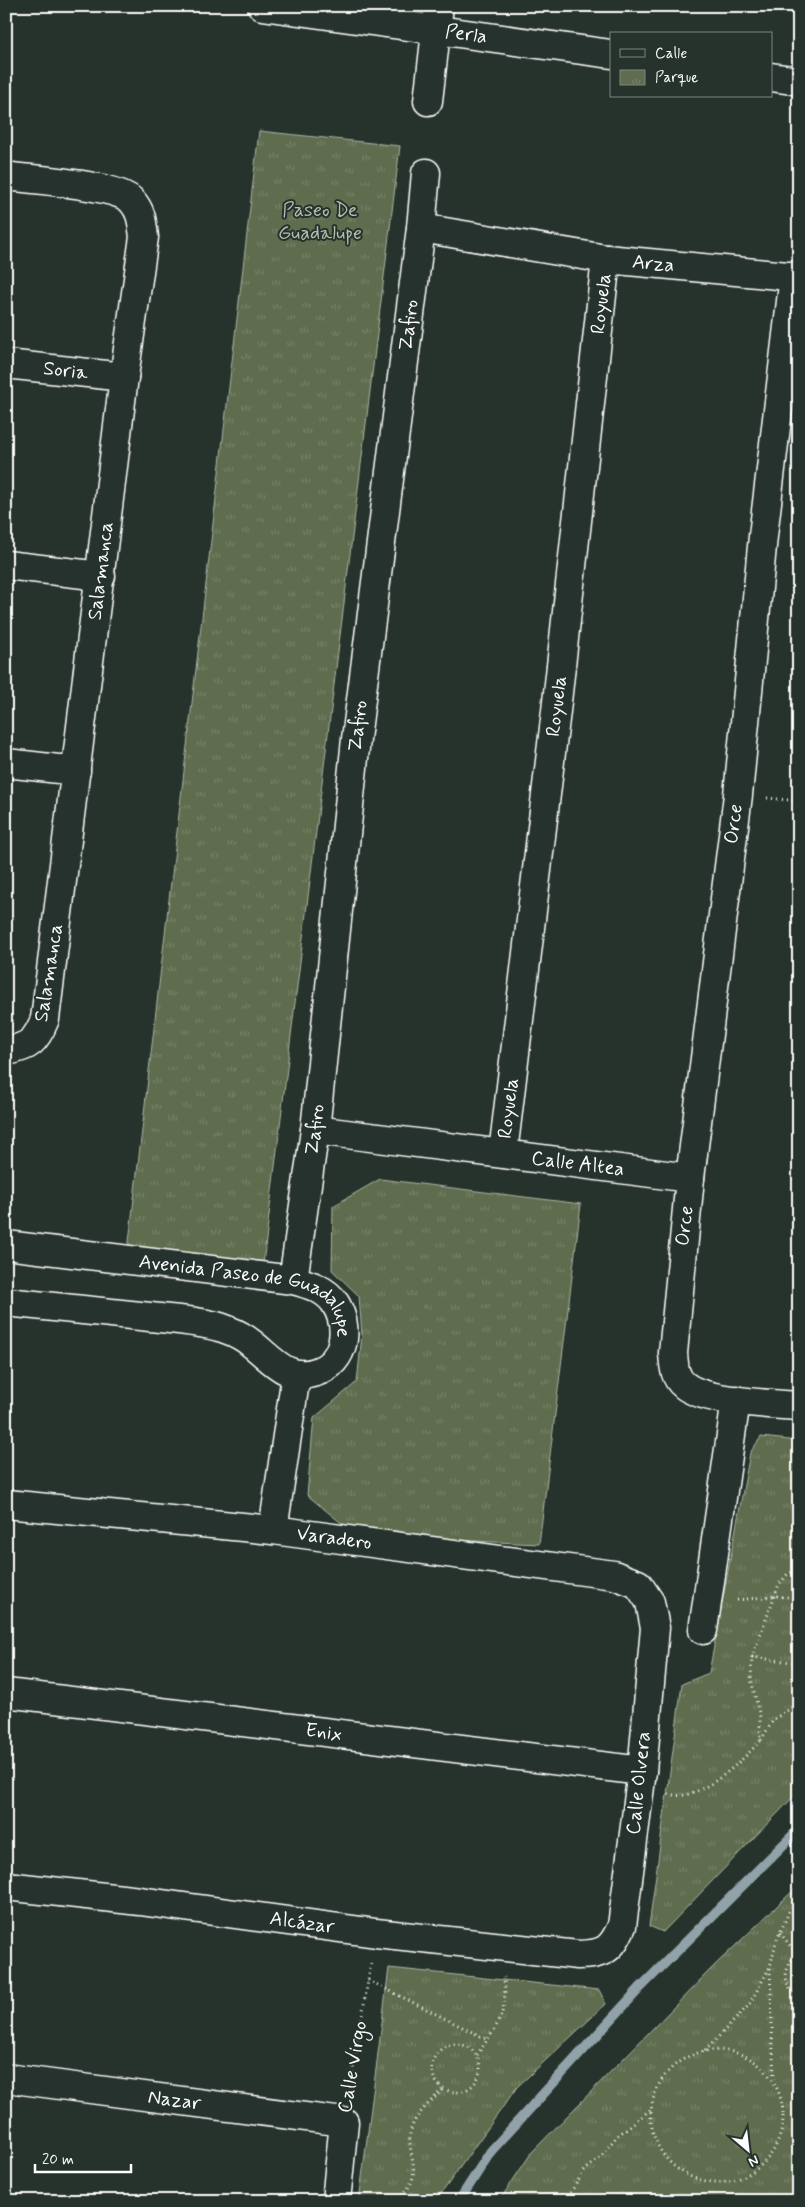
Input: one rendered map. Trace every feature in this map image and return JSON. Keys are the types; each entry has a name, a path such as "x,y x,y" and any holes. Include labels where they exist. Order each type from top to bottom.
{"street":[{"name":"Perla","path":"262,6 437,18 610,54"},
{"path":"428,101 437,18"},
{"path":"772,77 799,81"},
{"name":"Zafiro","path":"293,1280 315,1130 356,739 421,228 426,173"},
{"name":"Salamanca","path":"6,176 111,190 131,199 141,214 144,237 124,377 45,1019 38,1037 23,1048 6,1051"},
{"name":"Arza","path":"421,228 606,259 796,277"},
{"name":"Royuela","path":"503,1153 555,720 606,259"},
{"name":"Orce","path":"736,1400 704,1394 684,1385 674,1372 673,1353 690,1178 738,794 763,536 796,277"},
{"name":"Soria","path":"6,364 124,377"},
{"path":"6,565 101,576"},
{"path":"6,764 76,771"},
{"name":"Calle Altea","path":"315,1130 690,1178"},
{"name":"Avenida Paseo de Guadalupe","path":"6,1245 293,1280 315,1286 334,1302 344,1323 344,1343 334,1360 316,1372 296,1375 277,1366 251,1342 226,1329 177,1320 6,1302"},
{"path":"274,1530 296,1375"},
{"path":"705,1617 736,1400 799,1406"},
{"name":"Varadero","path":"6,1504 274,1530 614,1575 638,1584 650,1602"},
{"name":"Calle Olvera","path":"599,1954 614,1944 622,1926 640,1781 655,1628 650,1602"},
{"name":"Enix","path":"6,1693 640,1781"},
{"name":"Alcázar","path":"6,1886 140,1901 376,1933 578,1955 599,1954"},
{"name":"Nazar","path":"6,2078 344,2122"},
{"name":"Calle Virgo","path":"336,2201 344,2122"}],"path":[{"path":"760,1741 760,1718 750,1679 752,1657 779,1584 799,1568"},
{"path":"705,1617 774,1596 799,1598"},
{"path":"752,1657 799,1664"},
{"path":"640,1781 683,1796 696,1791 718,1778 747,1756 760,1741 774,1719 799,1703"},
{"path":"705,2052 749,2005 770,1967 780,1933 789,1912 799,1901"},
{"name":"Calle Virgo","path":"344,2122 376,1933"},
{"path":"780,1933 798,1954 789,1963 786,1975 788,1987 799,1998"},
{"path":"477,2055 502,2018 505,2003 500,1947"},
{"path":"770,1967 774,2082 781,2100 783,2118 780,2136 771,2153 759,2167 743,2177 726,2182 707,2182 689,2176 673,2167 661,2152 654,2136 650,2117 653,2099 660,2082 672,2068 688,2057 705,2052 725,2051 744,2056 761,2068 774,2082"},
{"path":"368,1980 488,2040"},
{"path":"459,2044 469,2047 477,2055 480,2063 480,2073 477,2082 470,2088 461,2092 452,2092 443,2089 435,2081 432,2071 433,2060 438,2051 448,2045 459,2044"},
{"path":"393,2201 406,2190 413,2178 414,2165 410,2139 412,2126 420,2114 443,2089"},
{"path":"566,2201 585,2170 600,2158 616,2137 652,2108"}],"green space":[{"name":"Paseo De Guadalupe","path":"259,131 400,146 263,1264 128,1250"},
{"path":"380,1179 581,1204 539,1544 386,1537 345,1526 307,1495 314,1418 357,1382 362,1335 359,1296 332,1270 333,1206"},
{"path":"761,1437 799,1441 799,1791 663,1932 649,1926 682,1684 709,1673 750,1453"},
{"path":"799,1885 799,2201 499,2201 532,2152 713,1967"},
{"path":"389,1968 599,1990 606,2004 517,2087 436,2201 359,2201"}],"waterway":[{"path":"459,2201 491,2151 640,1988 799,1829"}]}
